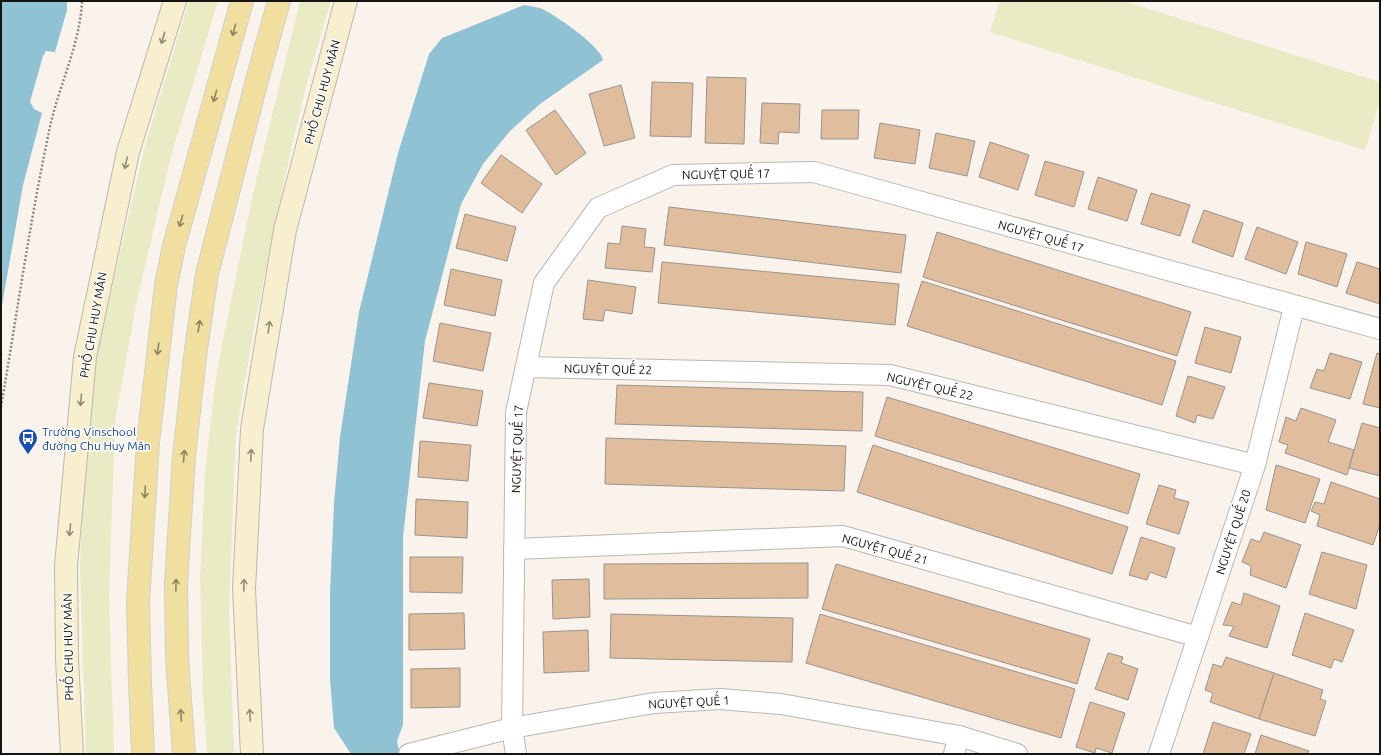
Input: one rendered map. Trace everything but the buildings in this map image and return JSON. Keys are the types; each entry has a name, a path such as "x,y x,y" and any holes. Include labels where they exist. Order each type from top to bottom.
{"main road":[{"name":"PHỐ CHU HUY MÂN","path":"72,754 67,659 66,566 84,357 128,152 175,1"},
{"path":"143,754 138,602 148,442 166,285 174,246 242,1"},
{"path":"184,754 177,658 176,584 184,456 196,349 207,274 256,80 279,1"},
{"name":"PHỐ CHU HUY MÂN","path":"252,754 244,589 252,429 285,230 346,1"}],"street":[{"name":"NGUYỆT QUẾ 17","path":"516,754 512,728 516,412 544,283 598,208 673,175 814,172 1294,307 1380,329"},
{"name":"NGUYỆT QUẾ 20","path":"1160,754 1255,465 1294,307"},
{"name":"NGUYỆT QUẾ 22","path":"526,367 890,375 1255,465"},
{"name":"NGUYỆT QUẾ 21","path":"514,549 843,536 1198,637"},
{"name":"NGUYỆT QUẾ 1","path":"409,754 512,728 654,702 720,699 781,704 956,745 1017,754"}],"path":[{"path":"1,407 36,192 52,119 76,38 82,1"}],"green space":[{"path":"189,1 218,1 171,156 137,300 115,421 109,598 114,754 86,754 80,567 84,459 96,357 144,149"},
{"path":"300,1 331,1 306,86 290,154 257,312 236,433 229,610 234,754 207,754 203,693 200,579 205,472 217,369 254,189"},
{"path":"1000,1 1124,1 1380,82 1380,102 1365,150 990,32"}],"water":[{"path":"1,1 67,1 67,10 55,52 46,51 43,56 30,102 34,109 42,113 23,185 1,311"},
{"path":"524,5 540,8 555,16 595,47 601,54 603,60 540,104 510,131 483,164 461,204 425,341 403,537 403,725 397,741 400,754 351,754 334,728 330,679 330,592 334,503 340,437 359,312 398,153 429,54 442,38"}],"place":[{"name":"Trường Vinschool đường Chu Huy Mân","path":"28,455"}]}
